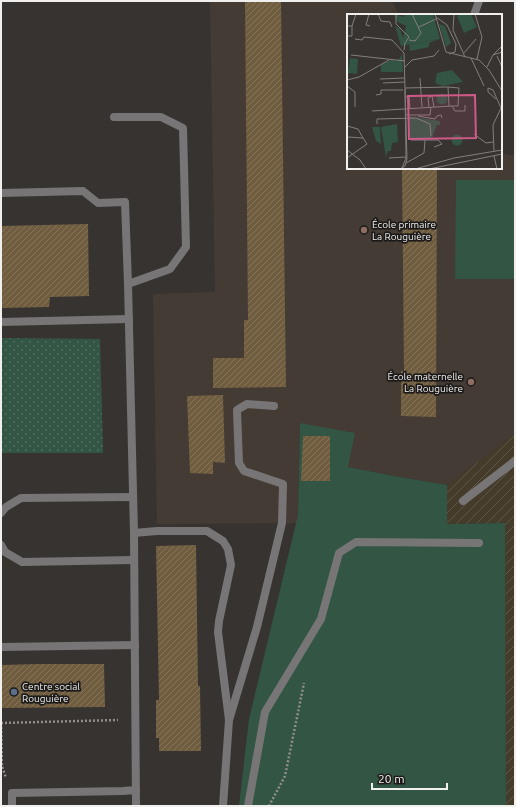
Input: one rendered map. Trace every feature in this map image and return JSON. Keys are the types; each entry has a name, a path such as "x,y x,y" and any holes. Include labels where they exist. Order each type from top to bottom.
{"lane":[{"path":"474,14 479,1"},
{"path":"114,117 161,117 183,128 186,247 170,269 128,284"},
{"path":"1,193 83,191 98,202 125,202 134,533 136,806"},
{"path":"1,322 129,319"},
{"path":"229,720 257,627 282,523 283,484 244,471 238,463 237,410 247,404 274,406"},
{"path":"463,501 515,461"},
{"path":"1,513 6,507 21,498 133,497"},
{"path":"134,533 157,531 207,532 223,541 228,549 230,565 218,632 229,720 223,806"},
{"path":"248,806 265,712 321,619 339,553 356,542 479,543"},
{"path":"1,545 5,552 22,562 134,560"},
{"path":"1,647 135,645"},
{"path":"12,806 12,793 136,790"}],"path":[{"path":"269,806 285,776 306,677"},
{"path":"2,766 1,723 122,720"}],"shaded area":[{"name":"École primaire La Rouguière","path":"210,1 392,1 398,14 347,14 347,169 502,169 502,153 515,155 515,434 447,485 347,467 300,423 297,523 157,524 153,294 215,292"},
{"path":"515,434 515,806 506,806 505,523 447,524 447,485"}],"green space":[{"path":"456,180 515,180 515,279 455,279"},
{"path":"1,338 100,339 103,453 1,453"},
{"path":"300,423 355,433 348,467 447,485 447,524 505,523 506,806 239,806 249,719 298,515"}],"building":[{"path":"245,1 281,1 286,387 213,388 213,358 244,358 244,320 248,320"},
{"path":"402,169 437,169 436,417 401,416 401,371 404,371"},
{"path":"88,224 89,296 50,297 49,307 1,308 1,226"},
{"path":"223,395 225,463 213,462 213,474 190,473 187,396"},
{"path":"303,436 330,436 330,481 301,481"},
{"path":"196,545 198,686 200,686 201,751 159,751 159,738 156,738 156,700 159,700 156,546"},
{"path":"104,664 105,707 1,708 1,665"}],"place":[{"name":"École primaire La Rouguière","path":"364,230"},
{"name":"École maternelle La Rouguière","path":"471,382"},
{"name":"Centre social Rouguière","path":"14,692"}]}
